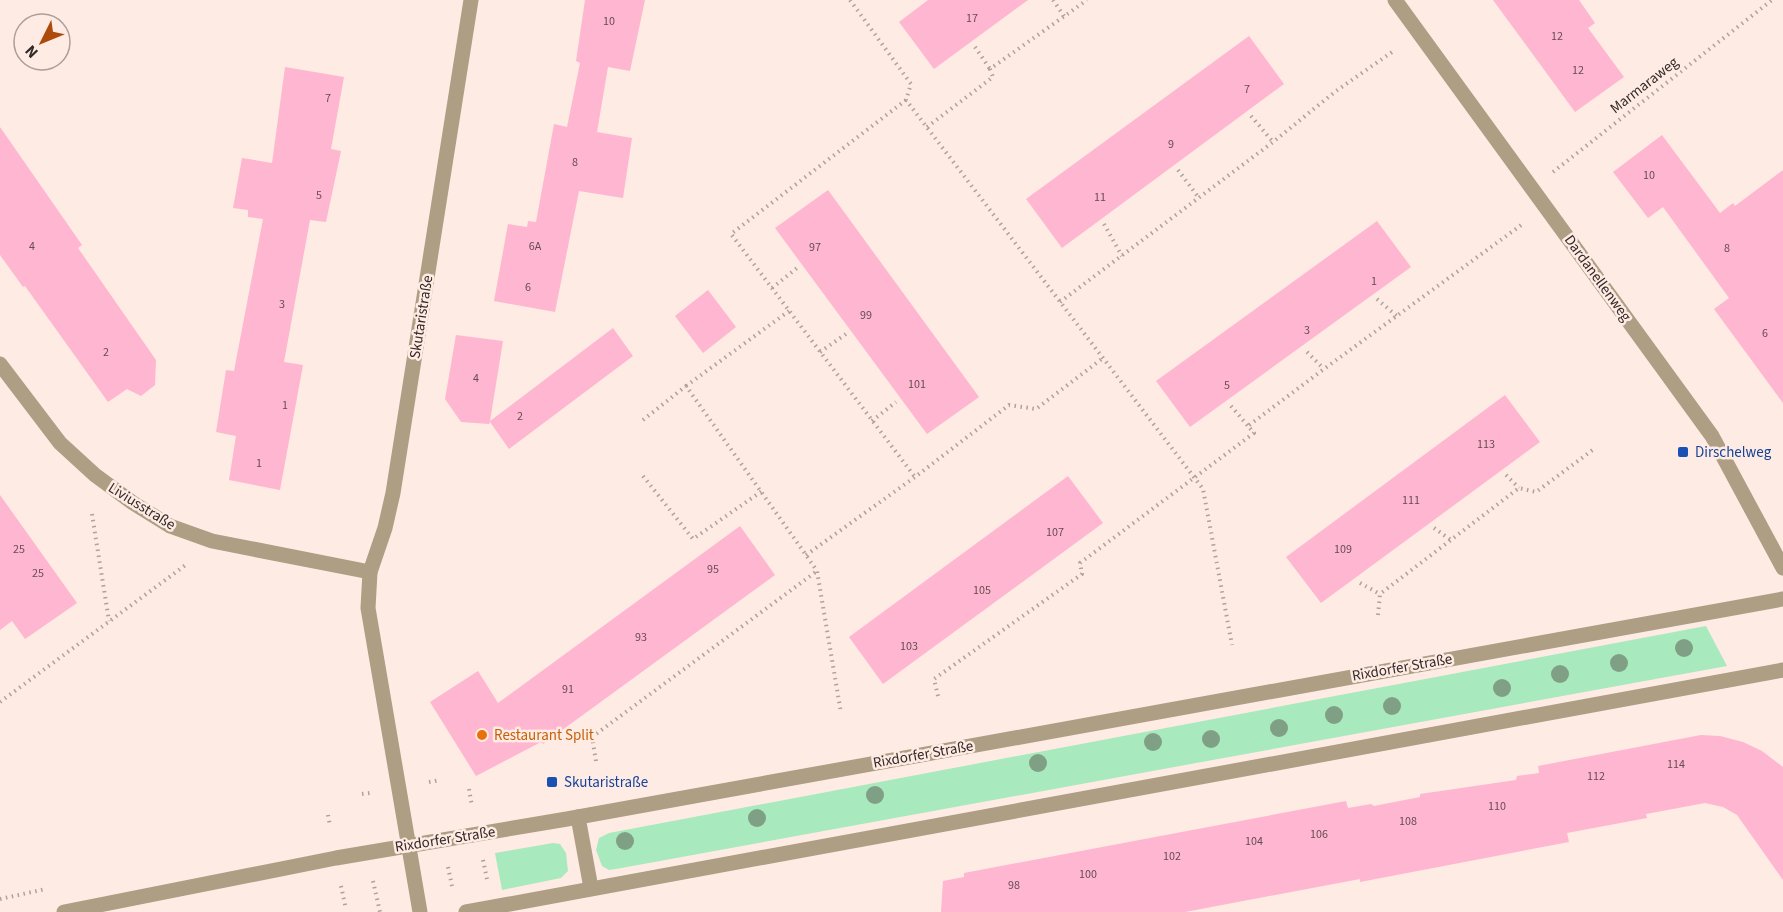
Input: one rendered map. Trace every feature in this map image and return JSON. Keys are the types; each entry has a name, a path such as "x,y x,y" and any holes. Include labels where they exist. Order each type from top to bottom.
{"street":[{"name":"Skutaristraße","path":"420,912 368,608 370,572 385,528 393,493 471,0"},
{"name":"Dardanellenweg","path":"1395,0 1712,436 1783,568"},
{"name":"Liviusstraße","path":"0,364 60,443 95,475 170,526 212,541 370,572"},
{"name":"Rixdorfer Straße","path":"64,912 336,858 578,817 1783,599"},
{"path":"466,912 1783,670"},
{"path":"578,817 591,888"}],"path":[{"path":"850,0 912,84 906,100 731,234 915,477"},
{"path":"1053,0 1064,16"},
{"path":"990,69 1087,0"},
{"name":"Marmaraweg","path":"1532,189 1772,0"},
{"path":"1060,302 1273,142 1336,91 1419,33"},
{"path":"927,127 993,76 975,46"},
{"path":"906,100 1203,489 1232,645"},
{"path":"1251,116 1273,142"},
{"path":"1178,170 1198,198"},
{"path":"1248,426 1546,208"},
{"path":"1104,224 1122,256"},
{"path":"772,288 797,268"},
{"path":"1377,299 1398,317"},
{"path":"643,420 789,311"},
{"path":"820,352 846,334"},
{"path":"1306,352 1324,369"},
{"path":"806,555 915,477 1009,405 1036,409 1102,358"},
{"path":"686,386 817,571 841,713"},
{"path":"872,421 896,402"},
{"path":"938,696 934,679 1082,574 1080,563 1254,433 1231,406"},
{"path":"1506,475 1519,488 1536,492 1594,449"},
{"path":"643,476 693,539 762,491"},
{"path":"1378,615 1380,594 1519,488"},
{"path":"92,514 109,621"},
{"path":"1434,528 1451,540"},
{"path":"0,702 187,564"},
{"path":"597,762 592,737 817,571"},
{"path":"1360,583 1380,594"},
{"path":"429,782 440,780"},
{"path":"469,789 473,807"},
{"path":"362,795 371,793"},
{"path":"328,815 330,826"},
{"path":"483,856 488,883"},
{"path":"340,881 346,909"}],"green space":[{"path":"1706,626 1727,666 616,869 609,870 602,866 596,850 599,838 609,833"},
{"path":"553,843 560,844 566,853 568,871 561,878 502,890 495,853"}],"building":[{"path":"585,0 645,0 630,71 608,67 597,132 632,138 623,198 579,191 555,312 494,301 508,224 527,227 528,221 536,222 554,124 567,127 580,63 576,61"},
{"path":"928,0 1028,0 934,69 899,22"},
{"path":"1493,0 1579,0 1595,23 1588,28 1624,77 1575,112"},
{"path":"1249,36 1284,84 1062,248 1026,199"},
{"path":"285,67 344,77 331,149 341,151 326,222 310,220 284,362 303,365 280,490 229,480 236,436 216,432 226,370 234,371 263,219 248,217 248,210 233,208 242,158 272,163"},
{"path":"0,127 82,245 78,248 156,360 155,385 141,396 127,389 108,402 0,255"},
{"path":"1662,135 1720,213 1733,203 1735,206 1783,170 1783,403 1714,309 1729,298 1663,207 1648,218 1613,172"},
{"path":"828,190 979,397 927,434 775,228"},
{"path":"1377,221 1411,267 1190,427 1156,381"},
{"path":"708,290 736,327 703,353 675,316"},
{"path":"613,328 633,356 509,449 490,422 489,424 461,422 445,399 456,335 503,341 490,421"},
{"path":"1505,395 1540,442 1321,603 1286,557"},
{"path":"1068,476 1103,523 883,684 849,637"},
{"path":"0,495 77,603 25,639 12,621 0,630"},
{"path":"740,526 775,575 543,744 541,742 476,776 430,702 478,671 498,703"},
{"path":"1701,735 1720,736 1743,742 1762,751 1783,767 1783,880 1737,815 1723,807 1705,803 1646,814 1647,818 1567,833 1569,842 1360,882 1360,879 1185,912 941,912 943,881 964,877 964,873 1346,801 1348,808 1371,804 1374,806 1420,797 1420,794 1516,780 1517,776 1539,773 1538,766"}],"place":[{"name":"Dirschelweg","path":"1683,452"},
{"name":"Restaurant Split","path":"482,735"},
{"name":"Skutaristraße","path":"552,782"}]}
